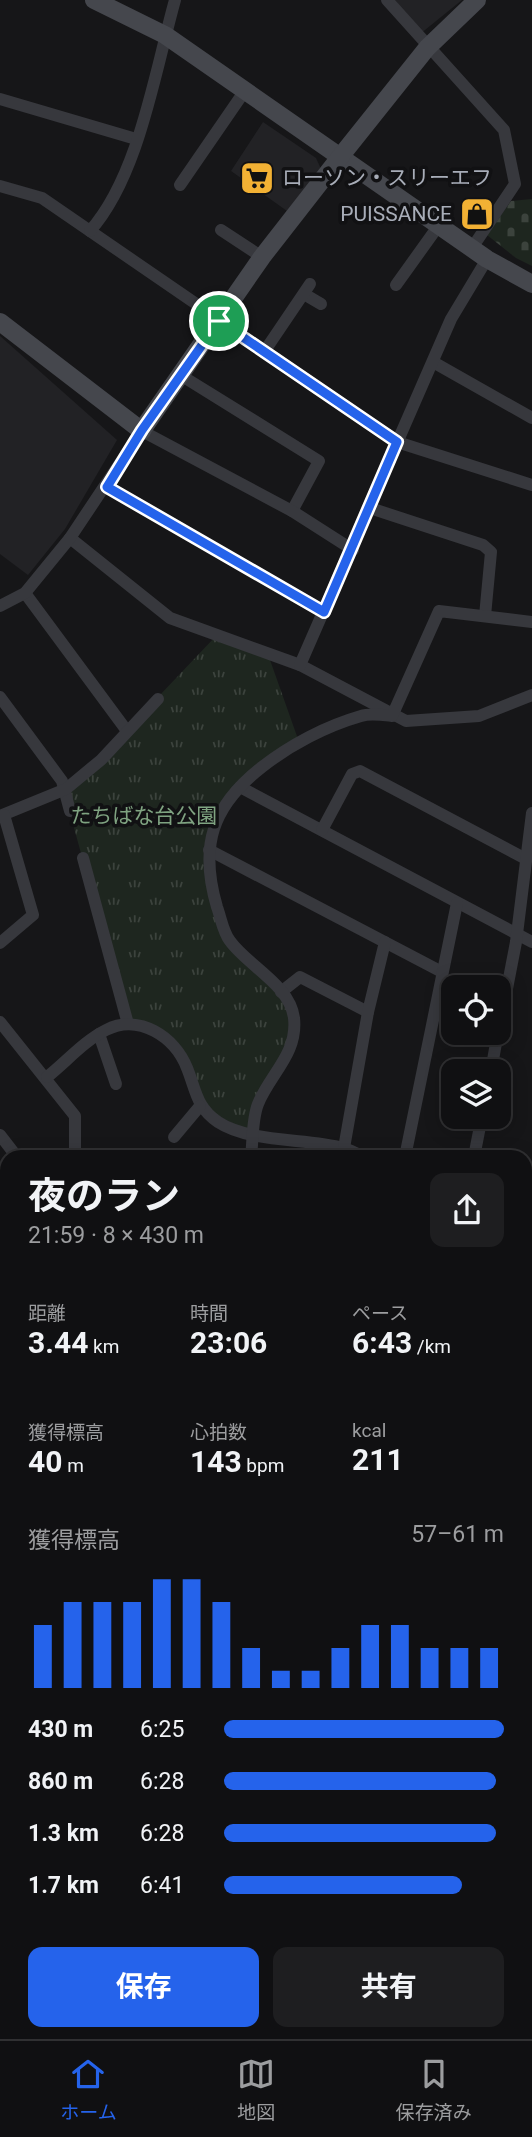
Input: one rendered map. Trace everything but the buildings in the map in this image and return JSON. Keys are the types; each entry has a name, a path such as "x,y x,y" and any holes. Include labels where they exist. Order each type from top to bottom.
{"street":[{"path":"94,0 166,35 244,92 480,253 532,284"},
{"path":"90,231 108,211 118,190 136,139 175,0"},
{"path":"300,665 353,550 480,253 515,184 504,130 427,48 387,0"},
{"path":"0,606 25,593 70,538 262,257 427,48 477,0"},
{"path":"180,185 244,92"},
{"path":"0,99 136,139"},
{"path":"0,186 42,198 397,442 532,485"},
{"path":"396,285 439,225"},
{"path":"221,230 262,257"},
{"path":"264,352 307,289 321,304"},
{"path":"0,322 142,430 292,511 353,550"},
{"path":"433,362 532,418"},
{"path":"182,376 319,461 292,511"},
{"path":"107,487 324,612"},
{"path":"370,509 482,545 491,552 485,616"},
{"path":"70,538 170,618 300,665 392,716 406,721 479,716 532,695"},
{"path":"25,593 127,731"},
{"path":"392,716 439,611 532,622"},
{"path":"0,697 66,789 70,811"},
{"path":"0,943 38,920 2,816 66,789 101,760 158,699"},
{"path":"252,1150 256,1108 264,1090 280,1070 293,1041 294,1016 281,992 229,941 209,879 209,850 217,816 240,787 271,760 299,742 363,715 392,716"},
{"path":"322,830 352,774 360,771 526,859"},
{"path":"240,787 532,942"},
{"path":"509,975 517,933 532,813"},
{"path":"209,850 442,972"},
{"path":"83,858 128,1024"},
{"path":"406,1150 457,903"},
{"path":"344,1148 368,1012 385,942"},
{"path":"281,992 300,977 368,1012"},
{"path":"0,1022 47,1077 75,1116 75,1150"},
{"path":"47,1077 99,1034 128,1024 151,1029 176,1046 188,1069 200,1106 219,1122 254,1134 349,1150"},
{"path":"99,1034 117,1077"},
{"path":"174,1137 200,1106"},
{"path":"475,1150 479,1129"},
{"path":"0,1135 12,1150"}],"shaded area":[{"path":"395,0 462,0 420,34"},
{"path":"263,122 316,158 321,169 287,211 231,171"},
{"path":"0,336 117,440 65,529 28,575 0,554"}],"green space":[{"path":"532,199 532,266 516,258 487,235 511,201"},
{"name":"たちばな台公園","path":"216,636 270,660 299,742 227,801 209,850 223,924 288,1003 293,1041 264,1090 254,1134 201,1107 176,1046 128,1024 65,795"}],"place":[{"name":"ローソン・スリーエフ","path":"257,178"},
{"name":"PUISSANCE","path":"477,214"}],"route":[{"path":"219,321 397,442 353,550 324,612 107,487 142,430 219,321"}]}
